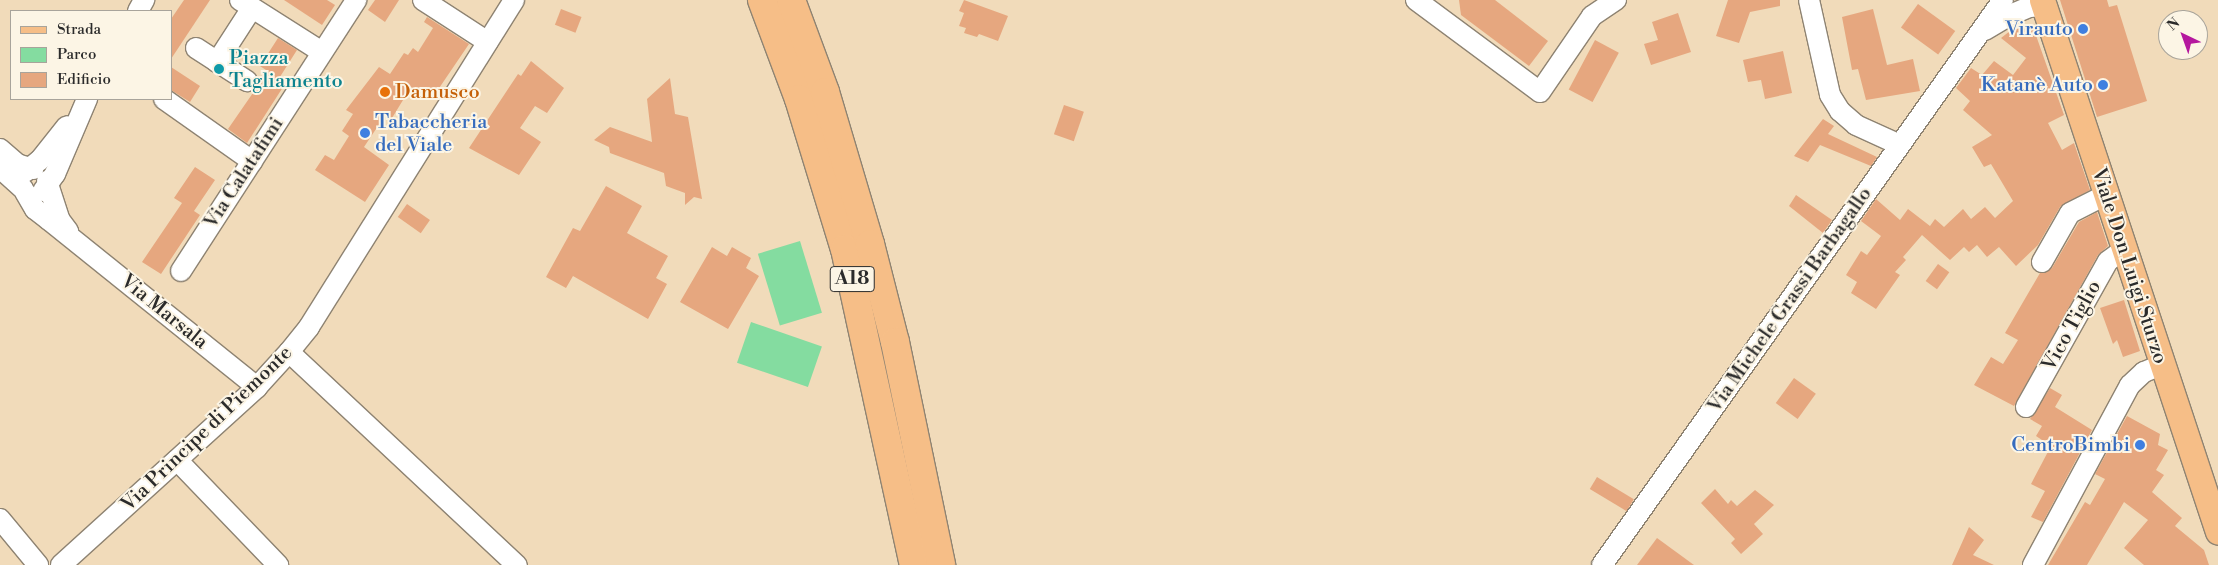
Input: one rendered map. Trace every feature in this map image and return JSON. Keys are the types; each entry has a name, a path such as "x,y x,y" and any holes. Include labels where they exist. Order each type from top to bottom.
{"highway":[{"name":"A18","path":"762,0 799,99 844,249 914,565"},
{"name":"A18","path":"790,0 825,92 870,244 895,342 941,565"}],"main road":[{"name":"Viale Don Luigi Sturzo","path":"2043,3 2161,365 2218,532"}],"street":[{"name":"Via Calatafimi","path":"181,271 356,0"},
{"path":"423,0 488,42"},
{"name":"Via Principe di Piemonte","path":"60,565 256,387 290,352 309,327 514,0"},
{"path":"1416,0 1540,92 1592,16 1616,0"},
{"path":"1809,0 1830,95 1840,111 1856,125 1900,145"},
{"name":"Via Michele Grassi Barbagallo","path":"1602,565 2003,0"},
{"path":"1977,35 2008,16 2043,3"},
{"path":"217,62 246,4 322,52"},
{"path":"196,48 247,81"},
{"path":"165,100 252,161"},
{"path":"34,181 85,103"},
{"path":"0,149 34,181"},
{"path":"0,168 34,181"},
{"name":"Via Marsala","path":"34,181 72,237 256,387"},
{"path":"2042,262 2070,213 2105,195"},
{"name":"Vico Tiglio","path":"2026,407 2108,261 2123,250"},
{"path":"290,352 517,565"},
{"path":"2033,565 2130,385 2144,372 2161,365"},
{"path":"177,460 278,565"},
{"path":"0,519 38,565"}],"green space":[{"path":"800,241 822,313 780,326 758,254"},
{"path":"751,322 822,346 808,387 737,363"}],"building":[{"path":"184,0 210,0 172,57 172,18"},
{"path":"284,0 327,0 335,5 322,25"},
{"path":"375,0 399,0 385,22 368,10"},
{"path":"964,0 1008,16 998,41 979,34 977,37 964,33 966,28 959,26 964,13 959,11"},
{"path":"1459,0 1495,0 1548,41 1529,66 1461,15"},
{"path":"1728,0 1780,0 1780,6 1750,12 1739,43 1716,36"},
{"path":"2060,0 2107,0 2109,7 2117,5 2147,101 2097,117"},
{"path":"1918,4 1955,31 1938,54 1901,27"},
{"path":"561,9 582,17 575,33 555,25"},
{"path":"1873,9 1887,65 1913,59 1920,91 1866,100 1858,69 1852,70 1842,17"},
{"path":"1678,13 1691,52 1651,65 1644,44 1658,40 1652,22"},
{"path":"427,17 469,44 431,100 411,87 392,118 386,114 364,147 389,165 365,202 315,170 325,155 334,160 349,136 342,131 353,114 346,110 379,67 390,74 404,53 408,55 413,48 418,52 433,28 424,22"},
{"path":"2032,24 2064,115 2048,123 2062,150 2074,143 2090,190 2060,207 2038,245 2016,266 1999,247 1987,257 1977,245 1969,252 1964,247 1950,260 1922,235 1903,257 1906,260 1895,272 1900,275 1876,309 1851,293 1857,282 1846,275 1861,251 1867,255 1881,236 1861,221 1876,199 1900,220 1908,209 1930,226 1935,219 1944,227 1963,209 1971,219 1985,207 1995,218 2013,201 1991,164 1984,167 1972,147 1992,135 1963,110 1970,101 1956,88 1971,68 1982,75 1994,61 2013,75 2026,58 2001,38 2010,31"},
{"path":"278,38 297,50 278,80 285,84 247,143 228,129 257,87 266,70 260,66"},
{"path":"1595,40 1619,53 1593,102 1569,89"},
{"path":"1783,51 1792,93 1765,99 1761,80 1748,82 1743,60"},
{"path":"531,61 564,88 547,113 535,106 520,128 541,142 519,175 469,148 518,74 521,76"},
{"path":"172,68 200,86 190,102 172,91"},
{"path":"670,78 675,114 688,117 702,199 694,197 685,205 685,193 666,186 664,173 610,153 609,147 594,140 610,127 652,142 647,99"},
{"path":"1064,105 1084,112 1074,141 1054,134"},
{"path":"1823,119 1834,126 1828,134 1877,157 1871,166 1820,145 1808,162 1794,156"},
{"path":"195,167 215,180 194,211 200,215 161,274 142,262 182,203 174,198"},
{"path":"606,186 642,206 627,233 668,256 656,278 667,284 648,319 573,276 566,288 546,277 573,228 580,231"},
{"path":"1796,195 1832,220 1823,233 1789,206"},
{"path":"407,204 430,220 421,233 398,217"},
{"path":"2097,212 2108,246 2098,255 2014,406 1974,385 1991,357 2003,364 2018,340 2005,333 2040,273 2052,268 2079,222"},
{"path":"712,247 727,256 732,247 751,258 746,268 759,276 728,329 680,302"},
{"path":"1938,264 1949,272 1937,289 1926,281"},
{"path":"2124,300 2140,351 2123,357 2117,340 2113,344 2100,308"},
{"path":"1794,378 1816,394 1798,419 1776,403"},
{"path":"2050,388 2062,395 2055,407 2092,430 2043,522 2031,517 2045,491 2031,484 2051,446 2036,436 2042,426 2030,419"},
{"path":"2127,416 2160,434 2158,445 2168,450 2156,470 2164,475 2152,492 2182,518 2175,526 2204,550 2209,565 2144,565 2124,548 2148,520 2124,502 2087,565 2048,565 2085,502 2090,505 2105,479 2095,474"},
{"path":"1597,477 1634,499 1627,511 1590,489"},
{"path":"1715,489 1728,504 1731,500 1737,506 1755,490 1774,505 1754,524 1763,534 1741,554 1731,543 1735,539 1701,503"},
{"path":"1969,527 1984,540 1973,555 1994,565 1952,565"},
{"path":"1657,538 1694,565 1637,565"}],"place":[{"name":"Virauto","path":"2083,29"},
{"name":"Piazza Tagliamento","path":"219,69"},
{"name":"Katanè Auto","path":"2103,85"},
{"name":"Damusco","path":"385,92"},
{"name":"Tabaccheria del Viale","path":"365,133"},
{"name":"CentroBimbi","path":"2140,445"}]}
